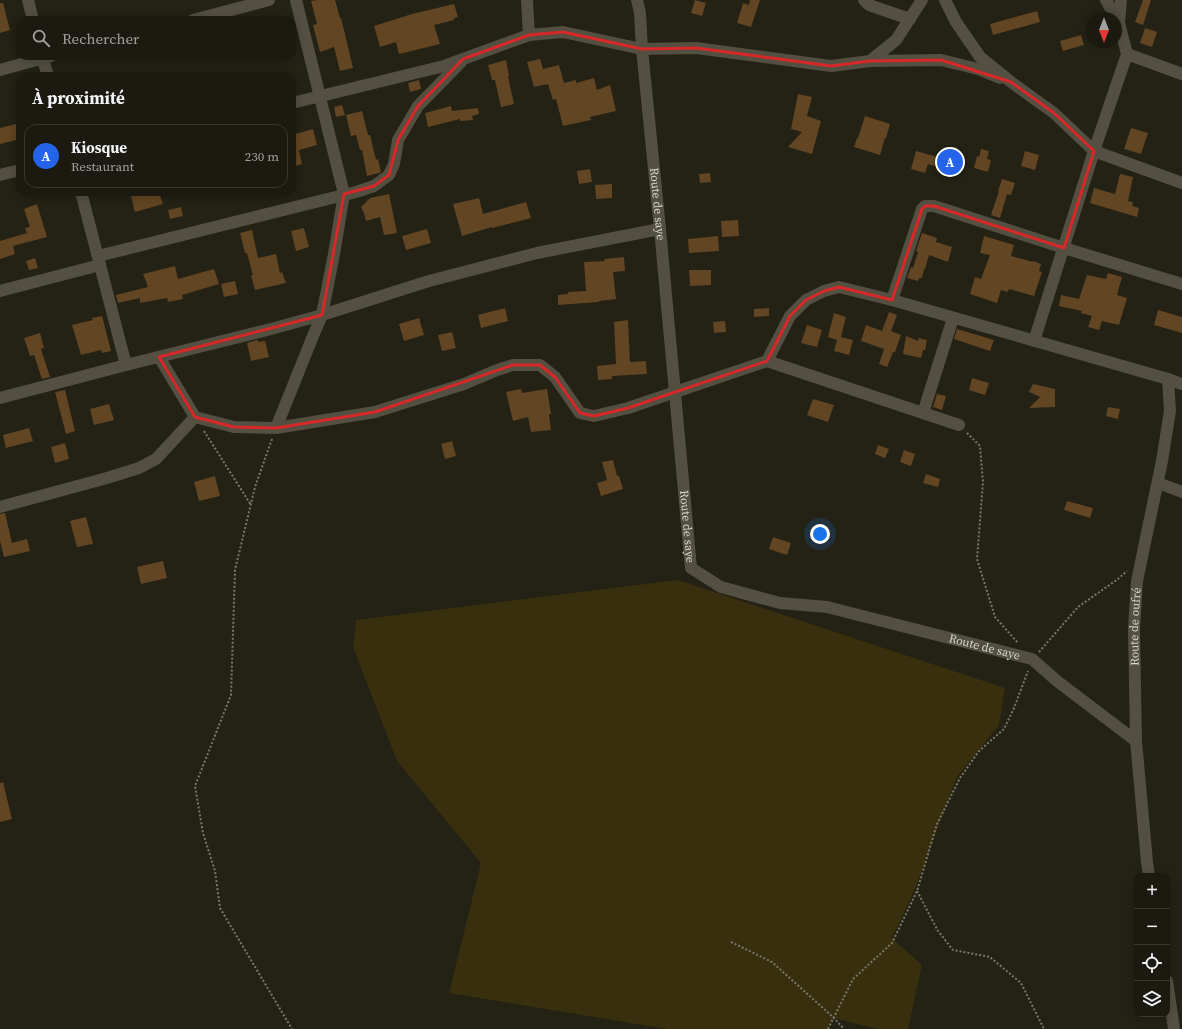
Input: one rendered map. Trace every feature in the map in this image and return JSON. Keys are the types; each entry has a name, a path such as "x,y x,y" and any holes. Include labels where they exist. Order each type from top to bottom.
{"street":[{"path":"28,0 32,16"},
{"path":"208,16 269,0"},
{"path":"276,428 312,336 322,315 344,194 296,0"},
{"path":"526,0 529,35"},
{"name":"Route de saye","path":"637,0 640,13 642,49 691,568 721,587 780,603 828,608 1032,659 1057,681 1136,742"},
{"path":"864,0 869,5 910,19"},
{"path":"870,61 896,40 922,0"},
{"path":"945,0 956,22 980,57 1011,82 1054,113 1094,151 1182,183"},
{"path":"1106,0 1113,12"},
{"path":"1119,12 1121,0"},
{"path":"296,102 444,66 529,35 563,32 642,49 696,48 831,66 870,61 941,60 978,69 1011,82"},
{"path":"1034,341 1094,151 1127,54 1122,37"},
{"path":"1127,54 1182,74"},
{"path":"0,291 99,260 374,186 389,176 394,164 398,140 418,106 463,59"},
{"path":"0,70 35,60"},
{"path":"45,60 47,72"},
{"path":"0,175 16,171"},
{"path":"82,196 126,365"},
{"path":"892,300 922,209 926,206 934,206 1182,284"},
{"path":"0,398 322,315 429,281 537,252 660,229"},
{"path":"767,361 790,316 806,300 824,291 839,287 892,300 1182,384"},
{"path":"923,413 953,318"},
{"path":"159,357 194,417 234,427 276,428 375,412 464,384 513,365 540,365 555,378 580,413 594,416 628,408 767,361 959,425"},
{"name":"Route de oufré","path":"1149,873 1147,862 1136,742 1134,629 1136,581 1158,484 1170,411 1168,379"},
{"path":"0,507 139,468 156,459 194,417"},
{"path":"1158,484 1182,492"},
{"path":"1170,1002 1174,1029"}],"path":[{"path":"194,417 251,505"},
{"path":"959,425 980,446 983,482 977,559 995,617 1018,643"},
{"path":"276,428 255,487 235,570 232,695 195,786 203,833 215,871 220,908 292,1029"},
{"path":"828,1029 853,979 892,943 917,891 937,824 960,778 979,751 1004,729 1014,708 1032,659 1078,606 1118,579 1141,559"},
{"path":"917,891 938,931 953,950 990,957 1021,983 1044,1029"},
{"path":"731,942 772,962 834,1018 844,1029"}],"highlighted area":[{"path":"563,32 642,49 696,48 831,66 870,61 941,60 1011,82 1054,113 1094,151 1064,248 934,206 925,206 922,209 892,300 839,287 824,291 806,300 790,316 767,361 628,408 594,416 580,413 555,377 540,365 513,365 375,412 276,428 234,427 195,417 159,357 322,315 344,194 374,186 389,175 398,140 418,106 463,59 529,35"}],"shaded area":[{"path":"678,580 1005,688 999,725 957,777 915,889 892,938 922,965 908,1029 877,1029 834,1018 828,1029 667,1029 449,993 481,863 397,761 353,647 356,620"}],"building":[{"path":"335,0 353,68 340,71 334,47 320,52 313,25 317,24 311,1"},
{"path":"695,0 706,3 702,16 691,13"},
{"path":"750,0 760,0 751,27 737,23 743,3 749,5"},
{"path":"1143,0 1151,0 1143,25 1135,22"},
{"path":"0,3 3,3 10,30 0,33"},
{"path":"454,4 458,17 454,18 454,20 434,25 440,44 399,54 396,42 380,47 374,26 412,14"},
{"path":"1037,11 1040,22 993,35 990,24"},
{"path":"1145,28 1157,32 1152,47 1140,43"},
{"path":"1081,35 1084,45 1063,51 1060,41"},
{"path":"540,59 543,69 559,65 564,83 576,80 576,83 594,78 597,90 610,85 616,111 590,117 591,120 563,126 556,99 553,100 548,84 534,87 527,62"},
{"path":"506,60 514,104 501,107 495,80 492,80 488,65"},
{"path":"419,80 421,89 410,92 408,83"},
{"path":"798,94 812,97 807,116 821,121 812,154 788,147 802,132 791,129"},
{"path":"342,105 345,115 336,117 334,107"},
{"path":"451,106 452,111 478,108 479,114 472,116 473,120 460,121 460,119 428,127 425,113"},
{"path":"362,111 368,135 370,135 376,160 378,159 381,172 367,176 362,150 360,150 356,135 351,136 346,115"},
{"path":"865,116 890,124 880,155 854,147"},
{"path":"16,124 16,140 0,144 0,128"},
{"path":"1131,128 1148,133 1141,154 1124,149"},
{"path":"313,129 317,145 299,150 302,164 296,166 296,134"},
{"path":"981,149 989,151 987,159 991,160 988,172 974,168 977,156 979,157"},
{"path":"916,151 941,158 938,167 928,164 925,173 911,169"},
{"path":"1025,151 1039,155 1035,170 1021,166"},
{"path":"590,169 592,182 579,184 577,171"},
{"path":"710,173 711,182 700,183 699,174"},
{"path":"1120,174 1133,177 1128,201 1133,202 1132,206 1139,208 1137,217 1090,203 1094,188 1115,194"},
{"path":"1002,179 1015,183 1011,195 1007,194 1000,218 991,215"},
{"path":"612,184 612,198 596,199 595,185"},
{"path":"389,194 397,233 384,235 380,217 366,221 361,207 370,198"},
{"path":"131,196 160,196 163,204 135,212"},
{"path":"479,198 483,214 526,202 531,218 462,236 453,204"},
{"path":"37,204 47,237 13,246 15,254 0,259 0,241 27,233 25,228 30,227 24,209"},
{"path":"181,207 183,216 170,219 168,210"},
{"path":"738,220 739,236 722,237 721,221"},
{"path":"304,228 309,247 296,251 291,231"},
{"path":"427,229 431,243 406,250 402,236"},
{"path":"252,230 258,258 276,254 280,273 282,272 286,283 255,290 251,275 253,275 240,233"},
{"path":"922,233 937,238 936,242 952,247 948,262 929,255 922,278 919,278 918,281 907,278 911,267 913,268 918,252 916,251"},
{"path":"718,236 719,251 689,253 688,239"},
{"path":"984,236 1014,245 1011,256 1041,264 1039,271 1042,272 1034,296 1009,289 1008,292 1001,290 997,303 970,294 975,277 981,279 990,255 980,253"},
{"path":"624,257 625,271 613,272 616,299 599,302 558,305 558,295 568,294 568,292 586,291 584,262 605,261 604,259"},
{"path":"35,258 38,268 29,270 26,261"},
{"path":"175,266 178,279 214,269 219,284 182,295 183,299 168,302 167,298 140,303 140,298 118,303 116,295 148,287 143,274"},
{"path":"689,270 711,270 711,285 690,286"},
{"path":"1108,273 1122,277 1117,295 1127,298 1119,325 1102,321 1099,330 1088,327 1092,316 1081,313 1082,311 1059,306 1061,295 1079,299 1087,275 1106,279"},
{"path":"235,281 238,294 224,297 221,284"},
{"path":"505,308 508,321 481,328 478,315"},
{"path":"769,308 769,316 754,317 754,309"},
{"path":"1158,310 1182,317 1182,333 1154,325"},
{"path":"889,312 897,315 891,331 901,335 895,352 893,352 887,367 879,364 884,349 861,341 866,325 882,331"},
{"path":"834,313 846,317 841,337 853,340 849,355 834,351 837,340 828,337"},
{"path":"102,316 111,351 102,353 101,350 81,355 72,325 93,320 92,318"},
{"path":"419,318 424,335 404,341 399,324"},
{"path":"628,320 630,362 646,361 647,374 612,376 612,379 598,380 597,366 616,364 614,322"},
{"path":"725,321 726,332 714,333 713,322"},
{"path":"807,325 822,330 817,347 801,343"},
{"path":"957,329 994,340 990,351 954,339"},
{"path":"452,332 456,348 442,351 438,335"},
{"path":"40,333 44,348 41,349 50,377 42,379 34,355 30,356 24,338"},
{"path":"906,336 918,341 919,338 927,340 925,350 923,350 921,358 903,354"},
{"path":"258,340 258,342 265,341 269,357 251,361 247,343"},
{"path":"972,378 989,383 985,395 969,390"},
{"path":"1033,384 1055,389 1055,407 1029,408 1040,397 1029,392"},
{"path":"521,389 522,393 547,389 551,414 549,414 551,430 531,432 528,417 513,421 506,392"},
{"path":"65,390 75,431 66,434 55,392"},
{"path":"937,394 946,396 942,410 933,407"},
{"path":"813,399 834,405 828,422 807,415"},
{"path":"109,404 114,420 94,425 90,409"},
{"path":"1108,407 1120,409 1118,419 1106,416"},
{"path":"29,428 33,441 6,448 3,435"},
{"path":"452,441 456,456 445,459 441,444"},
{"path":"65,443 69,459 55,463 51,447"},
{"path":"878,445 889,449 885,458 875,454"},
{"path":"904,450 915,454 911,466 900,462"},
{"path":"613,460 617,476 619,476 623,489 601,496 597,483 607,480 602,462"},
{"path":"926,474 940,479 938,487 923,483"},
{"path":"215,476 220,496 199,501 194,482"},
{"path":"1067,501 1093,508 1090,518 1064,510"},
{"path":"5,513 12,543 27,539 30,551 4,557 0,541 0,514"},
{"path":"86,517 93,544 77,547 70,521"},
{"path":"773,537 791,543 787,555 769,549"},
{"path":"163,561 167,578 141,584 137,567"},
{"path":"3,782 12,819 0,822 0,783"}],"place":[{"name":"Kiosque","path":"950,162"}]}
